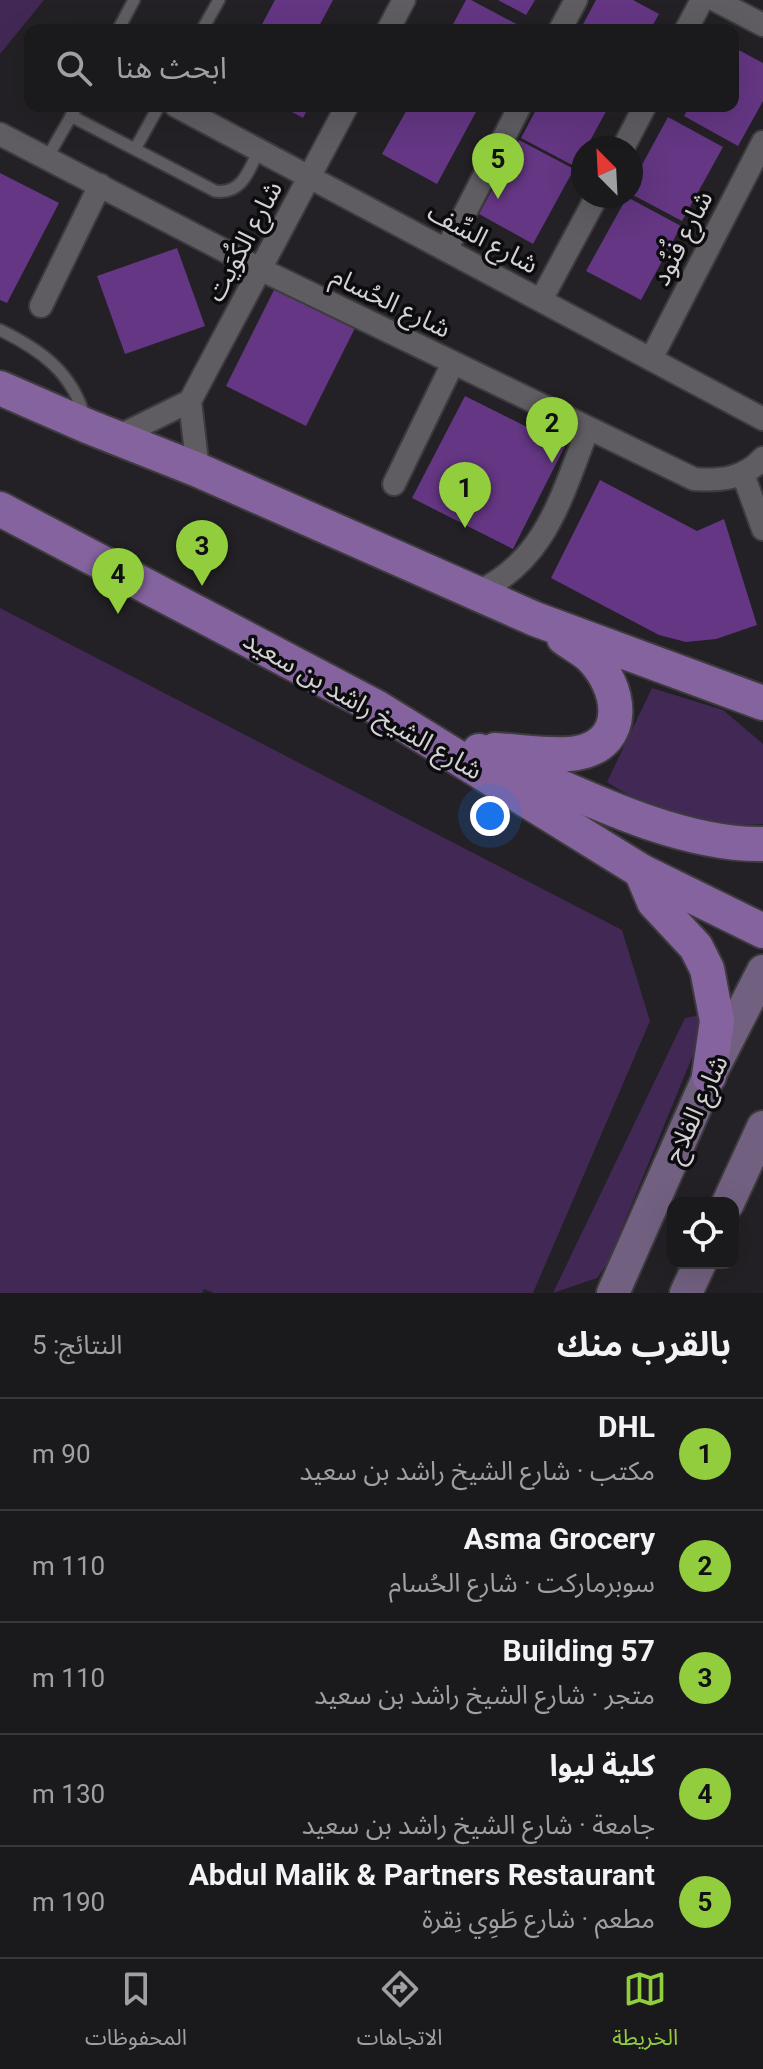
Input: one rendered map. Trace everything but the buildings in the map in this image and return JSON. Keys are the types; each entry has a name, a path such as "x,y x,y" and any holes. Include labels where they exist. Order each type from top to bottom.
{"main road":[{"path":"0,388 198,470 535,619 763,703"},
{"name":"شارع الشيخ راشد بن سعيد","path":"0,509 376,707 641,871 763,931"},
{"path":"475,749 575,753 603,741 615,725 616,706 612,688 590,656 535,619"},
{"path":"728,688 763,689"},
{"path":"728,688 763,719"},
{"path":"376,707 678,833 721,842 763,844"},
{"path":"641,871 654,902 696,947 707,969 717,1021 709,1076"},
{"name":"شارع الفلاح","path":"613,1293 709,1076 763,971"},
{"path":"731,1197 763,1127"},
{"path":"686,1293 697,1269"}],"street":[{"path":"391,24 404,0"},
{"path":"563,24 576,0"},
{"path":"689,24 702,0"},
{"path":"715,0 763,25"},
{"name":"شارع السِّف","path":"187,112 763,419"},
{"name":"شارع الكُوَيت","path":"190,401 344,112"},
{"path":"446,250 517,112"},
{"path":"629,136 642,112"},
{"name":"شارع الحُسام","path":"0,134 260,269 694,479 719,481 743,474"},
{"name":"شارع فُنُود","path":"651,359 763,142"},
{"path":"41,306 100,185"},
{"path":"541,300 591,208"},
{"path":"394,484 453,363"},
{"path":"102,432 190,401 198,470"},
{"path":"476,593 508,575 534,550 552,518 588,429"},
{"path":"763,458 743,474 763,529"}],"lane":[{"path":"121,24 134,0"},
{"path":"205,24 219,0"},
{"path":"47,158 73,112"},
{"path":"76,112 135,149 208,188 223,192 243,182 259,150"},
{"path":"135,149 156,112"},
{"path":"5,332 38,350 61,370 102,432"}],"shaded area":[{"path":"0,0 44,0 24,24 0,54"},
{"path":"0,608 622,930 650,1021 533,1293 214,1293 204,1289 202,1293 0,1293"},
{"path":"652,688 723,710 763,744 763,824 723,824 682,816 642,802 607,782"},
{"path":"700,1015 702,1033 608,1262 597,1278 553,1293 685,1018"}],"place":[{"name":"Abdul Malik & Partners Restaurant","path":"498,199"},
{"name":"Asma Grocery","path":"552,463"},
{"name":"DHL","path":"465,528"},
{"name":"Building 57","path":"202,586"},
{"name":"كلية ليوا","path":"118,614"}]}
